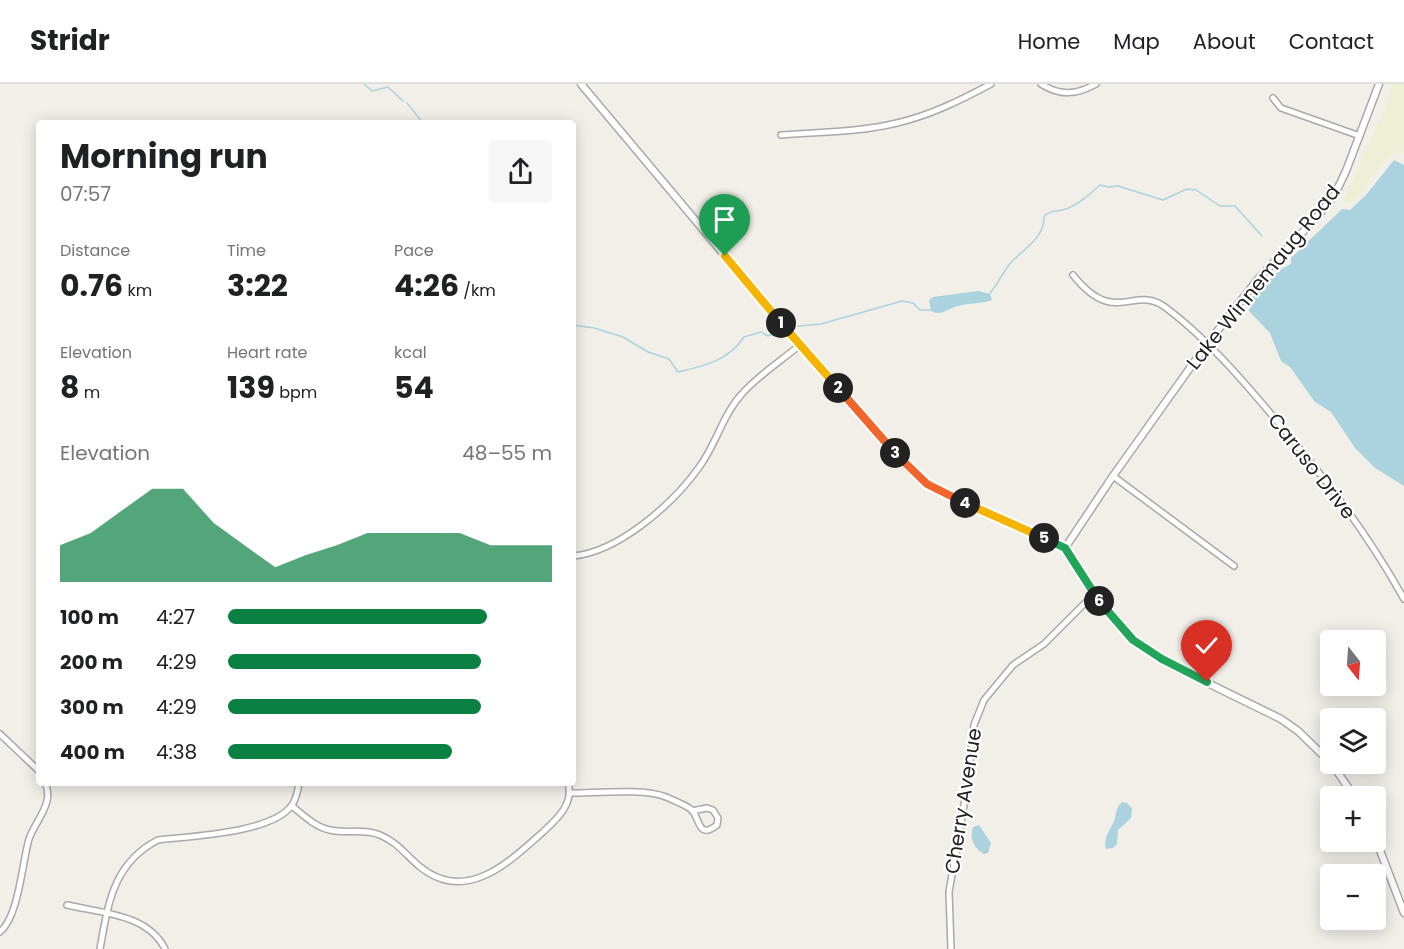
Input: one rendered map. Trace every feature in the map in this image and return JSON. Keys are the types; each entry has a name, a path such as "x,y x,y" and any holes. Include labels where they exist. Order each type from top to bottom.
{"street":[{"path":"581,84 800,345 906,466 927,484 1065,548 1094,594 1133,640 1173,666 1281,719 1298,730 1320,752"},
{"path":"781,135 896,123 944,107 992,84"},
{"path":"1041,84 1064,94 1084,91 1096,84"},
{"name":"Lake Winnemaug Road","path":"1065,548 1207,344 1258,279 1334,196 1379,84"},
{"path":"1273,98 1281,108 1360,136"},
{"name":"Caruso Drive","path":"1073,275 1086,291 1103,302 1114,304 1145,301 1159,303 1207,344 1251,389 1346,506 1404,598"},
{"path":"576,556 586,555 616,543 654,515 700,466 741,395 800,345"},
{"path":"1113,476 1234,566"},
{"name":"Cherry Avenue","path":"951,949 949,892 967,787 974,725 984,700 1012,665 1044,644 1094,594"},
{"path":"0,734 36,768"},
{"path":"0,932 10,919 30,837 46,807 46,786"},
{"path":"100,949 114,885 129,863 144,848 158,840 257,827 274,820 292,806 298,786"},
{"path":"292,806 318,827 331,831 370,832 382,836 394,842 420,867 434,875 450,880 468,880 486,876 504,867 555,820 566,808 571,793 569,786"},
{"path":"571,793 624,792 664,796 692,811 700,826 705,830 717,825 718,818 713,810 707,808 692,811"},
{"path":"1381,852 1404,913"},
{"path":"67,905 138,921 151,930 165,949"}],"green space":[{"path":"1393,84 1404,84 1404,151 1388,157 1352,204 1343,201 1382,116"}],"water":[{"path":"1394,160 1404,165 1404,486 1375,468 1355,448 1331,412 1315,402 1290,367 1281,361 1270,333 1249,311 1252,297 1281,269 1291,264 1291,258 1342,209 1350,210 1366,195"},
{"path":"978,291 990,294 992,300 958,306 941,313 931,311 929,300 933,297"},
{"path":"1122,802 1132,808 1131,818 1118,830 1117,844 1113,848 1106,849 1106,837"},
{"path":"979,825 991,843 988,853 984,854 972,839 973,827"}],"waterway":[{"path":"364,84 372,91 388,87 403,101"},
{"path":"407,103 421,120"},
{"path":"990,293 1014,259 1037,237 1041,231 1044,216 1072,206 1100,185 1118,186 1163,200 1187,189 1196,190 1220,206 1235,206 1262,236"},
{"path":"798,326 821,324 902,301 913,303 920,310 932,310"},
{"path":"576,325 594,328 623,337 648,352 669,359 678,372 724,357 744,337 761,332 768,336 781,331"}],"route":[{"path":"725,256 906,466 927,484 1065,548 1094,594 1133,640 1173,666 1207,682"}]}
